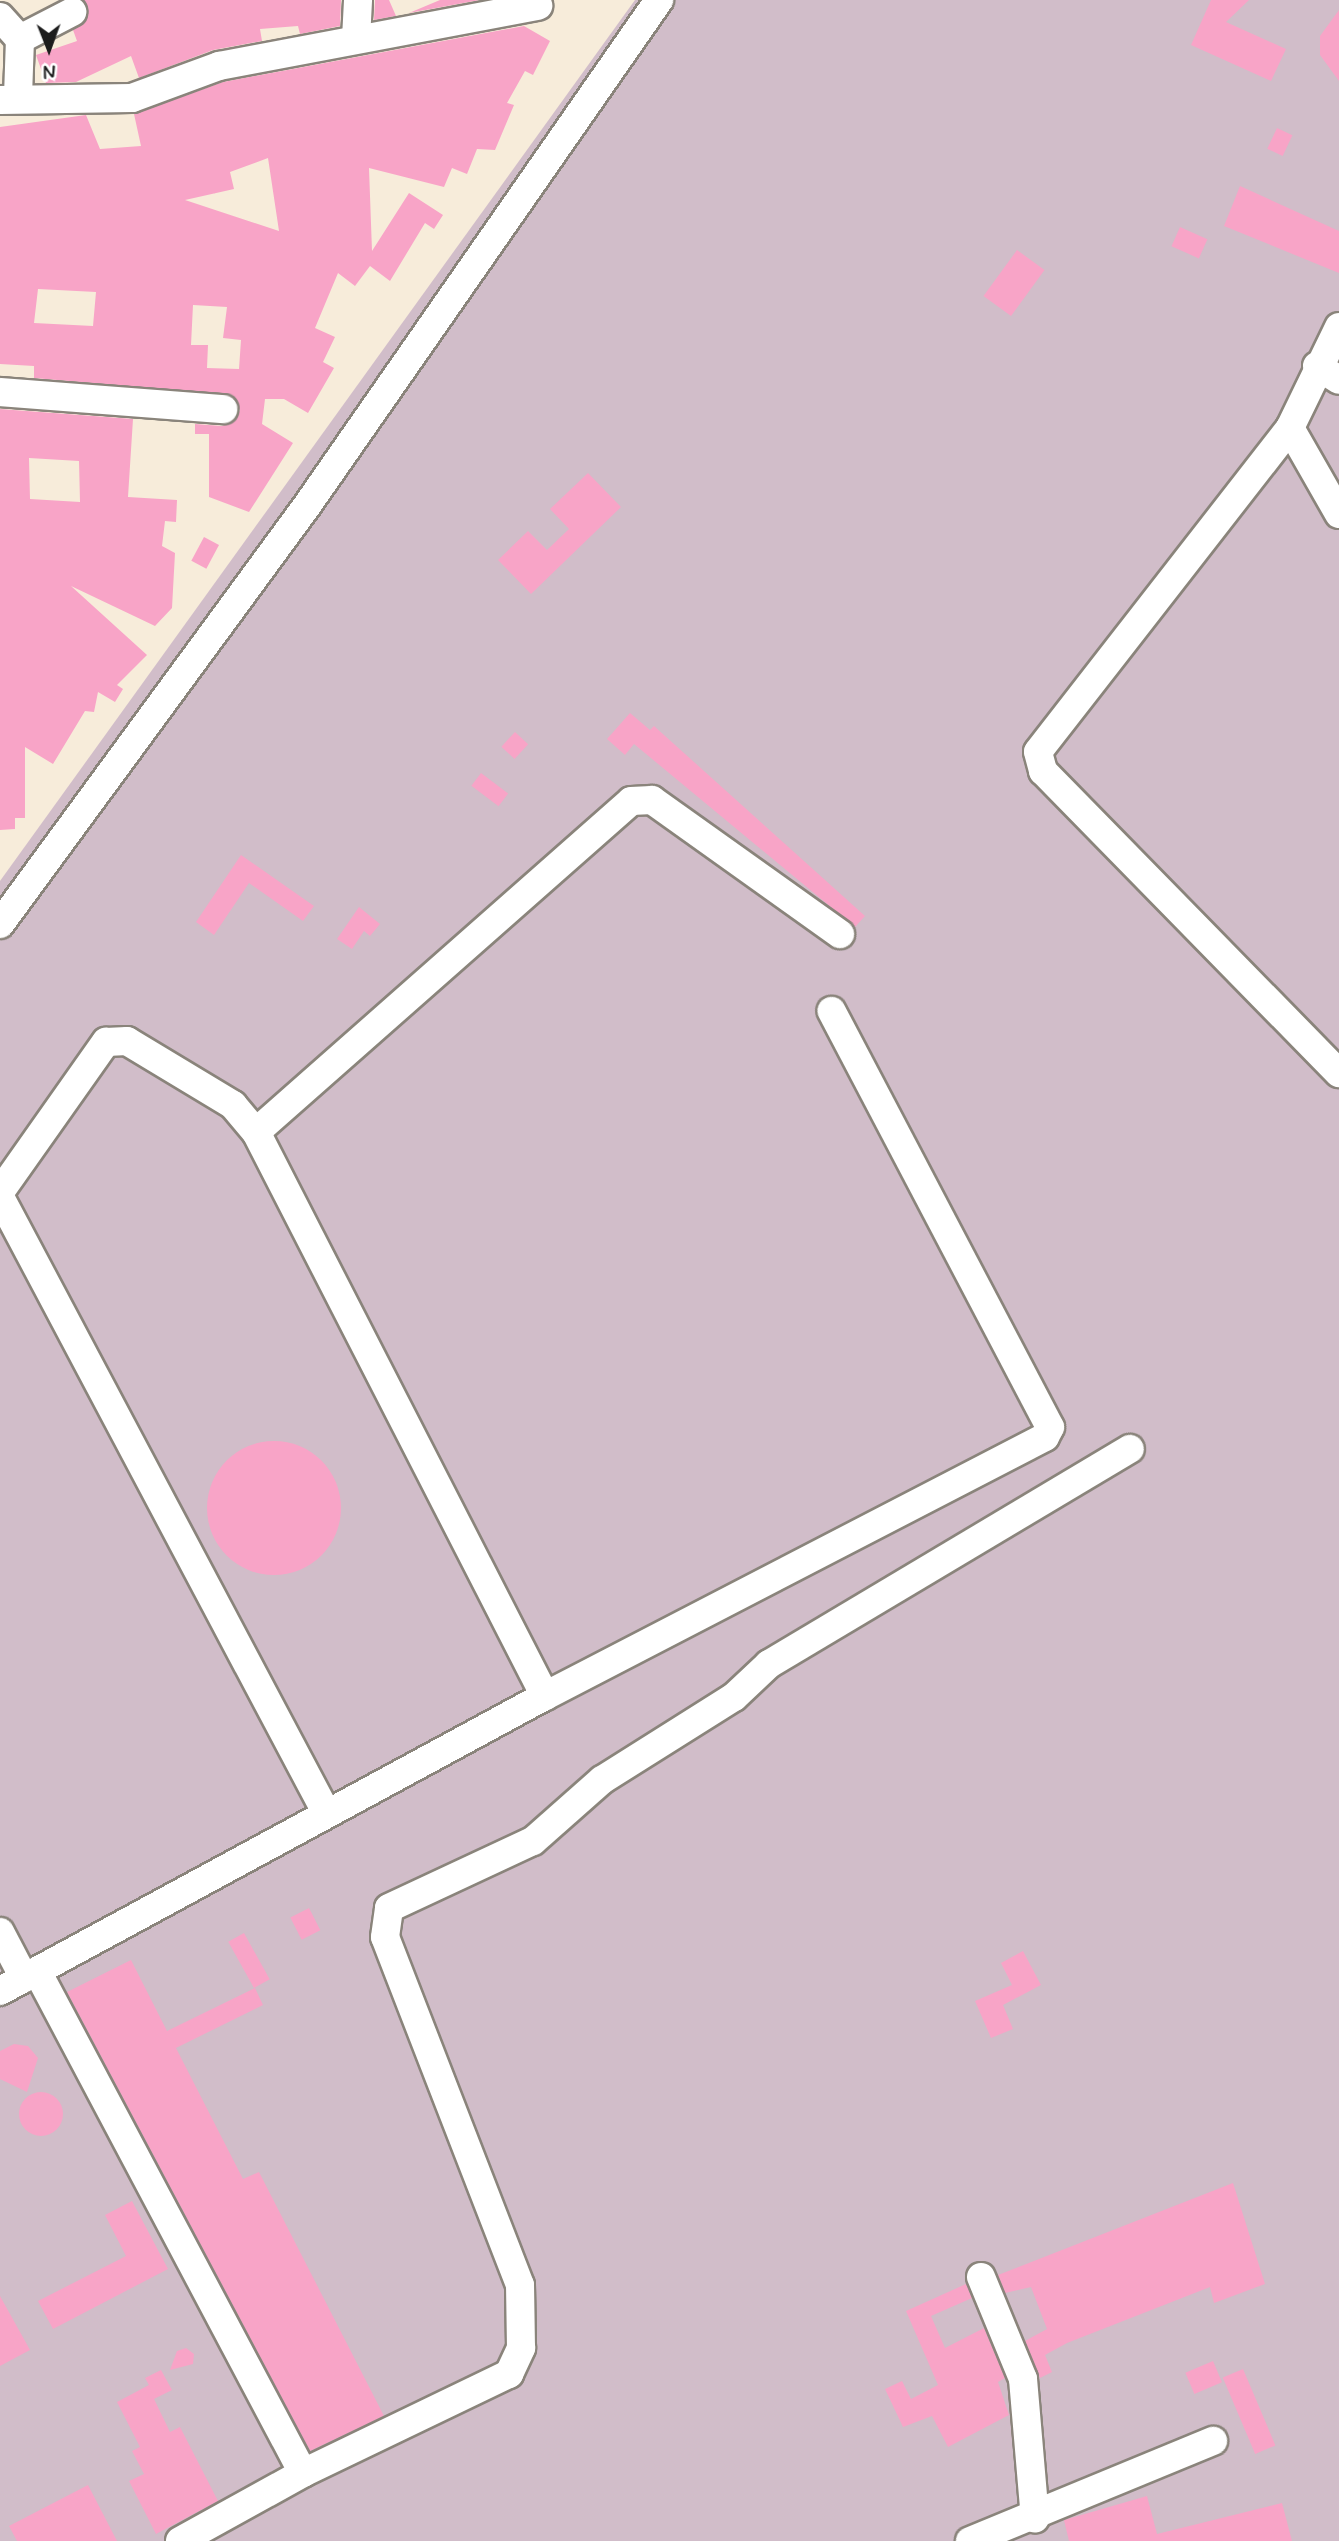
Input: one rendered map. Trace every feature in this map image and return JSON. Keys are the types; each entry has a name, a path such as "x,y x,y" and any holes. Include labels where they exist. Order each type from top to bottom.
{"street":[{"path":"356,39 358,0"},
{"path":"0,924 306,507 659,0"},
{"path":"20,39 9,99 131,98 219,66 538,6"},
{"path":"20,39 72,12"},
{"path":"0,17 20,39"},
{"path":"1339,327 1328,373 1290,428 1038,752 1043,771 1339,1073"},
{"path":"0,391 223,409"},
{"path":"1290,428 1339,514"},
{"path":"256,1132 631,801 652,800 840,934"},
{"path":"20,1980 545,1696 1045,1437 1050,1427 832,1011"},
{"path":"327,1814 0,1194 106,1042 127,1041 233,1105 256,1132 545,1696"},
{"path":"180,2541 303,2473 509,2374 521,2348 520,2286 385,1937 389,1908 533,1841 602,1780 734,1697 769,1664 1130,1449"},
{"path":"0,1932 20,1980 303,2473"},
{"path":"981,2277 1028,2402 1035,2518"},
{"path":"970,2541 1035,2518 1213,2441"}],"shaded area":[{"path":"635,0 1339,0 1339,2541 0,2541 0,881"}],"building":[{"path":"83,0 341,0 340,26 300,34 298,26 260,29 262,41 213,50 139,78 131,56 76,82 46,83 36,55 77,41 73,30 88,13"},
{"path":"375,0 389,0 396,16 374,20"},
{"path":"440,0 480,0 409,13"},
{"path":"1211,0 1249,0 1226,22 1286,49 1271,81 1191,45"},
{"path":"1339,10 1339,81 1320,55 1320,36"},
{"path":"524,26 550,41 533,75 525,71 507,103 514,105 495,150 477,149 467,174 452,168 444,187 369,168 372,251 409,193 443,215 434,229 425,223 390,281 370,266 355,286 338,273 315,328 335,337 323,362 334,368 308,413 284,399 265,399 262,424 293,443 249,512 209,497 209,434 195,434 195,424 222,426 236,419 240,410 232,395 34,378 34,366 0,364 0,127 86,115 100,149 141,146 134,114 223,82","holes":["268,158 279,231 185,200 234,189 230,172","38,289 96,292 93,326 34,323","193,305 227,307 223,338 241,340 239,369 207,368 208,345 191,345"]},
{"path":"1277,128 1292,135 1283,156 1267,149"},
{"path":"1240,186 1339,231 1339,273 1224,226"},
{"path":"1180,227 1207,239 1199,258 1171,246"},
{"path":"1017,250 1045,270 1011,316 983,296"},
{"path":"0,409 133,419 128,497 177,500 176,522 165,521 162,546 175,553 172,608 155,626 71,586 147,655 117,685 123,689 115,702 98,692 94,712 85,711 53,764 25,747 25,818 15,818 15,829 0,830","holes":["29,458 79,461 80,502 30,499"]},
{"path":"588,473 621,507 531,594 498,560 528,531 547,550 569,529 550,509"},
{"path":"204,537 219,545 206,569 191,561"},
{"path":"630,713 650,730 654,726 865,916 855,927 634,744 625,755 607,739"},
{"path":"515,732 528,744 515,759 501,747"},
{"path":"481,773 508,793 499,806 471,786"},
{"path":"241,855 314,906 303,921 249,883 214,935 196,922"},
{"path":"359,907 380,924 370,936 364,931 352,949 337,939"},
{"path":"274,1441 300,1446 321,1461 336,1482 341,1508 336,1534 321,1555 300,1570 274,1575 248,1570 227,1555 212,1534 207,1508 212,1482 227,1461 248,1446"},
{"path":"309,1908 320,1930 302,1940 290,1918"},
{"path":"244,1933 270,1979 254,1988 228,1942"},
{"path":"1023,1951 1041,1985 1003,2005 1013,2029 991,2038 975,2001 1012,1985 1001,1963"},
{"path":"131,1960 167,2031 255,1988 263,2005 176,2048 243,2179 259,2172 384,2416 310,2451 67,1992"},
{"path":"14,2044 28,2046 38,2058 27,2092 0,2079 0,2051"},
{"path":"41,2092 56,2099 63,2114 56,2129 41,2136 26,2129 19,2114 26,2099"},
{"path":"1233,2183 1265,2284 1214,2303 1210,2287 1067,2343 1045,2355 1052,2372 1040,2378 1025,2341 1047,2329 1031,2287 1005,2293 998,2275"},
{"path":"132,2201 168,2269 53,2329 38,2301 126,2256 105,2215"},
{"path":"966,2284 972,2298 931,2316 945,2348 984,2328 1005,2378 998,2382 1009,2415 948,2447 932,2416 903,2427 885,2389 902,2381 911,2399 938,2385 906,2311"},
{"path":"0,2296 30,2350 0,2366"},
{"path":"186,2348 194,2354 193,2364 170,2370 177,2351"},
{"path":"1213,2361 1222,2382 1194,2394 1185,2373"},
{"path":"1243,2369 1275,2445 1255,2454 1223,2378"},
{"path":"161,2370 172,2390 154,2399 170,2432 180,2427 218,2501 156,2534 129,2481 144,2474 132,2451 140,2447 117,2402 149,2385 145,2378"},
{"path":"88,2485 117,2541 17,2541 9,2526"},
{"path":"1147,2496 1157,2534 1282,2503 1292,2541 1069,2541 1064,2520"}]}
